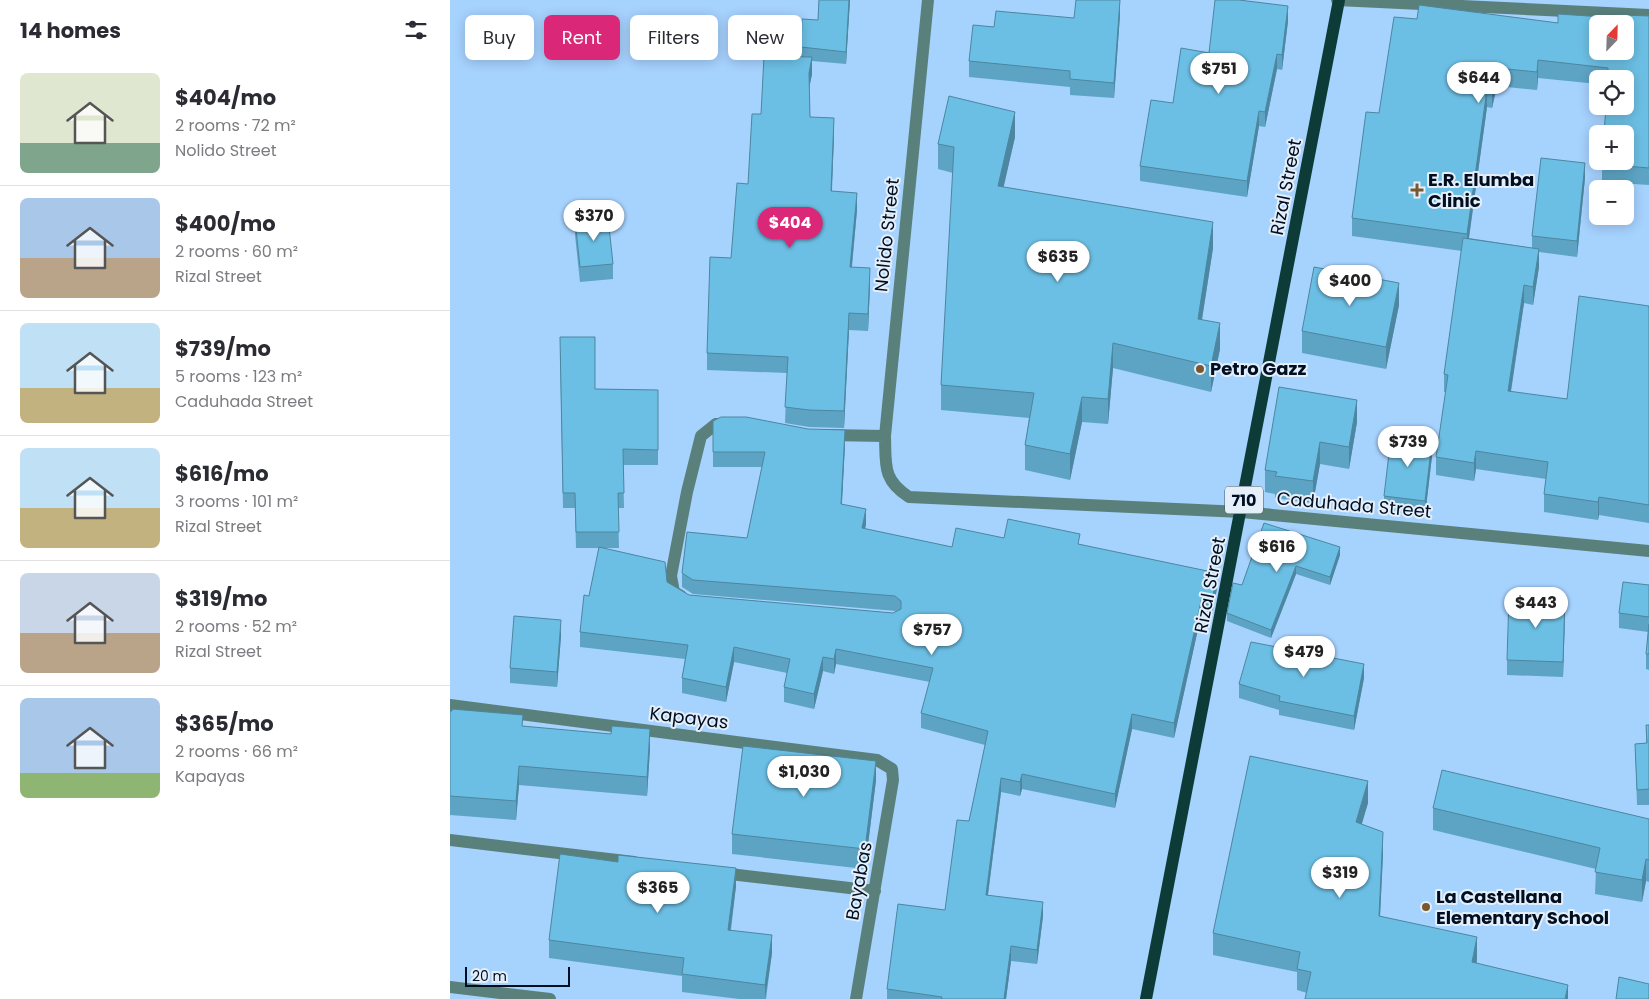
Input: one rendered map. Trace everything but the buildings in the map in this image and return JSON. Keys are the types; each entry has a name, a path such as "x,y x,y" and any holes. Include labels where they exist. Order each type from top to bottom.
{"main road":[{"name":"Rizal Street","path":"1146,999 1242,512 1339,0"}],"street":[{"name":"Nolido Street","path":"886,473 886,436 928,0"},
{"path":"1339,0 1649,16"},
{"path":"690,602 674,592 671,576 687,492 701,436 716,424 738,423"},
{"path":"818,435 886,436"},
{"name":"Caduhada Street","path":"886,473 896,489 909,497 1242,512 1649,550"},
{"name":"Kapayas","path":"450,705 877,760 892,769"},
{"name":"Bayabas","path":"856,999 893,780 892,769"},
{"path":"450,840 648,864"},
{"path":"707,871 875,891"},
{"path":"450,987 550,999"}],"place":[{"name":"E.R. Elumba Clinic","path":"1417,190"},
{"name":"Petro Gazz","path":"1200,369"},
{"name":"La Castellana Elementary School","path":"1426,907"}]}
